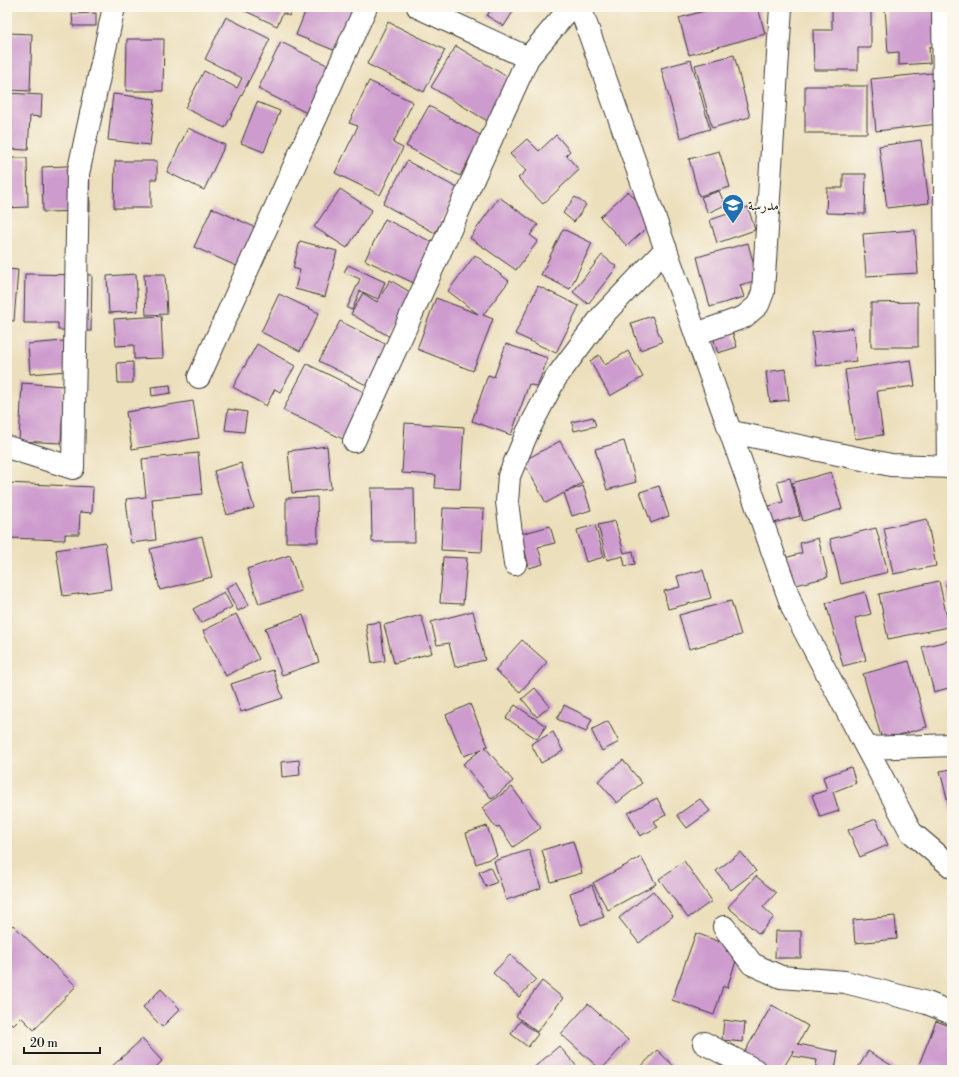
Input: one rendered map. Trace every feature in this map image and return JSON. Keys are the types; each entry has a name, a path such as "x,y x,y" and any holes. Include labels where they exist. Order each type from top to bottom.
{"street":[{"path":"7,448 73,468 78,174 114,7"},
{"path":"199,377 366,7"},
{"path":"418,7 528,58"},
{"path":"354,441 528,58 571,7"},
{"path":"580,7 732,432 793,609 911,832 952,867"},
{"path":"696,334 744,317 758,305 763,292 781,7"},
{"path":"732,432 891,465 950,467 942,7"},
{"path":"515,564 507,502 509,476 528,431 554,380 602,316 666,249"},
{"path":"867,748 952,745"},
{"path":"724,927 752,964 781,977 845,982 927,1003 952,1012"},
{"path":"704,1044 755,1070"}],"building":[{"path":"237,7 293,7 289,16 283,13 277,26"},
{"path":"307,7 357,7 346,55 296,35"},
{"path":"464,7 475,7 468,12"},
{"path":"492,7 516,7 504,26 487,16"},
{"path":"718,7 758,7 765,34 689,55 679,18"},
{"path":"832,7 871,7 871,48 858,48 858,70 814,70 813,30 832,30"},
{"path":"885,7 937,7 939,46 929,47 930,63 899,65 899,52 888,53"},
{"path":"96,13 96,26 73,26 72,14"},
{"path":"226,17 270,39 225,128 185,108 204,71 237,88 242,78 205,59"},
{"path":"388,22 445,50 424,92 367,64"},
{"path":"8,33 32,34 30,91 7,90"},
{"path":"127,39 164,39 163,91 126,91"},
{"path":"281,42 341,72 309,114 258,89"},
{"path":"456,46 524,87 499,128 431,87"},
{"path":"734,55 750,117 712,128 695,65"},
{"path":"691,60 710,129 680,138 661,68"},
{"path":"932,73 938,124 876,131 871,79"},
{"path":"369,81 413,102 393,143 403,148 380,195 335,173 358,126 349,123"},
{"path":"805,86 867,86 867,133 805,133"},
{"path":"7,93 42,95 41,117 30,116 28,150 7,149"},
{"path":"113,94 155,99 150,145 108,140"},
{"path":"257,102 280,111 264,152 241,143"},
{"path":"429,106 482,136 460,176 406,146"},
{"path":"188,128 225,145 204,190 167,172"},
{"path":"556,135 570,151 566,155 579,170 543,204 518,178 526,171 510,154 527,139 539,151"},
{"path":"921,140 929,203 887,208 879,146"},
{"path":"719,151 730,187 699,196 689,159"},
{"path":"7,158 27,158 28,207 7,208"},
{"path":"115,161 157,161 157,179 151,179 151,208 114,208"},
{"path":"407,161 459,189 435,233 383,204"},
{"path":"89,165 90,211 43,212 42,167"},
{"path":"843,174 866,174 865,214 826,213 827,188 843,188"},
{"path":"340,189 372,210 347,248 314,227"},
{"path":"628,191 655,220 627,246 600,217"},
{"path":"719,191 725,205 708,213 701,197"},
{"path":"499,197 538,225 530,235 538,241 516,270 470,238"},
{"path":"575,197 586,205 574,222 563,213"},
{"name":"مدرسة","path":"748,207 755,230 717,243 710,220"},
{"path":"212,208 261,230 243,269 194,247"},
{"path":"385,219 438,245 418,285 365,260"},
{"path":"7,229 10,246 7,246"},
{"path":"563,229 592,243 570,289 541,275"},
{"path":"915,230 918,273 866,276 863,234"},
{"path":"300,241 337,251 325,297 295,289 300,270 293,268"},
{"path":"748,243 758,280 740,285 744,297 710,307 697,257"},
{"path":"475,255 509,281 483,315 493,319 473,371 417,349 436,298 478,314 448,291"},
{"path":"602,255 617,267 588,304 573,292"},
{"path":"348,265 385,282 378,299 360,291 352,310 347,308 360,279 344,272"},
{"path":"7,269 18,270 14,321 7,320"},
{"path":"25,274 92,275 91,331 58,330 58,323 24,323"},
{"path":"136,274 138,311 109,313 107,276"},
{"path":"144,274 165,274 167,314 146,315"},
{"path":"390,280 415,295 390,337 351,314 363,293 377,302"},
{"path":"538,286 579,306 556,353 515,334"},
{"path":"279,294 319,313 300,351 261,332"},
{"path":"918,302 918,347 871,347 871,303"},
{"path":"161,316 163,358 134,359 134,345 116,346 114,319"},
{"path":"652,316 662,342 640,350 631,323"},
{"path":"340,321 391,347 370,387 319,361"},
{"path":"731,328 737,347 718,353 712,334"},
{"path":"853,328 856,361 816,366 812,332"},
{"path":"64,341 67,371 30,374 28,344"},
{"path":"257,344 295,366 280,392 275,389 266,406 233,387"},
{"path":"506,344 548,358 537,387 529,384 511,435 472,421 488,375 494,377"},
{"path":"628,351 643,377 610,396 590,361 599,355 605,365"},
{"path":"911,360 915,386 877,391 883,435 855,439 845,370"},
{"path":"133,362 133,383 118,383 117,363"},
{"path":"307,364 372,396 349,442 283,410"},
{"path":"785,369 789,400 770,402 766,372"},
{"path":"22,383 64,386 61,443 19,441"},
{"path":"170,385 171,393 152,396 151,387"},
{"path":"193,401 199,438 132,449 126,412"},
{"path":"228,409 247,412 244,432 225,430"},
{"path":"593,417 596,426 574,431 572,422"},
{"path":"405,423 464,427 460,489 435,488 436,475 402,473"},
{"path":"560,441 583,483 565,492 583,486 591,510 572,516 564,493 546,503 523,461"},
{"path":"624,441 636,482 607,490 595,449"},
{"path":"327,446 331,489 292,493 288,451"},
{"path":"198,453 202,494 152,499 156,540 131,543 126,499 146,497 142,459"},
{"path":"241,463 254,508 227,515 214,471"},
{"path":"831,472 842,509 803,521 792,483"},
{"path":"790,478 800,516 770,524 766,507 783,502 777,481"},
{"path":"7,483 93,487 92,513 80,512 79,534 65,534 65,540 7,538"},
{"path":"659,486 669,516 651,523 640,492"},
{"path":"371,488 414,488 415,542 372,542"},
{"path":"317,497 318,542 286,542 286,498"},
{"path":"443,508 484,509 482,552 441,550"},
{"path":"927,519 936,566 893,574 884,528"},
{"path":"615,521 624,553 633,551 635,564 625,566 623,556 607,560 598,525"},
{"path":"595,525 604,557 586,562 577,530"},
{"path":"550,526 555,543 538,547 543,564 529,568 521,534"},
{"path":"876,528 888,572 841,584 830,539"},
{"path":"202,536 212,577 160,590 150,549"},
{"path":"818,538 828,577 792,586 785,558 802,553 800,543"},
{"path":"105,542 111,589 63,596 56,550"},
{"path":"290,555 301,591 259,604 247,569"},
{"path":"443,557 467,558 463,604 440,603"},
{"path":"703,570 711,598 668,609 664,591 680,587 677,576"},
{"path":"939,581 949,627 888,639 879,594"},
{"path":"237,582 249,605 238,611 226,588"},
{"path":"952,583 952,605 950,606 946,584"},
{"path":"224,592 232,607 201,623 193,609"},
{"path":"865,592 871,614 855,618 866,660 843,666 826,603"},
{"path":"731,601 741,635 689,649 679,615"},
{"path":"473,611 485,660 455,667 449,643 437,645 431,622"},
{"path":"236,614 259,659 226,676 203,631"},
{"path":"303,615 319,662 282,675 265,628"},
{"path":"421,615 432,653 394,663 384,625"},
{"path":"380,622 385,661 372,663 366,624"},
{"path":"522,640 547,662 520,692 495,670"},
{"path":"952,640 952,687 934,692 922,647"},
{"path":"909,661 927,727 882,740 863,674"},
{"path":"273,670 283,698 241,712 231,684"},
{"path":"535,688 550,706 537,717 522,699"},
{"path":"470,704 488,746 485,747 513,781 492,799 463,764 482,749 464,756 446,715"},
{"path":"515,705 546,726 537,739 506,718"},
{"path":"564,705 592,719 586,732 557,719"},
{"path":"608,721 619,742 602,751 591,730"},
{"path":"553,732 563,751 541,763 531,744"},
{"path":"299,760 300,775 282,777 281,762"},
{"path":"623,760 642,783 617,803 598,781"},
{"path":"851,767 856,783 833,792 839,811 820,817 812,795 827,790 823,777"},
{"path":"952,769 952,814 951,814 940,771"},
{"path":"512,787 541,828 513,847 499,826 496,828 482,808"},
{"path":"657,798 666,815 654,821 658,827 640,836 628,813"},
{"path":"700,799 710,811 687,828 677,815"},
{"path":"876,819 888,845 860,857 848,830"},
{"path":"487,826 497,856 476,864 466,833"},
{"path":"573,841 582,873 551,882 542,850"},
{"path":"529,850 541,888 506,900 494,861"},
{"path":"741,852 756,871 731,890 716,871"},
{"path":"641,857 656,884 608,910 593,883"},
{"path":"684,861 712,901 688,918 659,879"},
{"path":"490,867 497,882 486,887 479,872"},
{"path":"756,876 776,893 763,907 774,917 759,934 728,907"},
{"path":"592,885 604,917 581,925 570,893"},
{"path":"653,891 673,916 639,943 619,918"},
{"path":"895,916 897,939 855,943 853,920"},
{"path":"13,925 76,986 34,1030 21,1017 13,1025 7,1019 7,932"},
{"path":"776,931 801,931 801,958 775,958"},
{"path":"696,933 728,945 726,951 738,955 727,988 723,986 714,1015 672,1000"},
{"path":"510,955 536,979 519,997 493,973"},
{"path":"542,981 563,998 537,1032 516,1016"},
{"path":"161,989 180,1009 162,1027 143,1007"},
{"path":"588,1004 628,1040 601,1070 561,1034"},
{"path":"772,1005 808,1026 798,1044 838,1052 835,1070 815,1070 817,1060 793,1056 794,1050 782,1070 763,1070 741,1058"},
{"path":"724,1020 745,1023 743,1042 722,1040"},
{"path":"520,1021 538,1034 528,1047 511,1034"},
{"path":"936,1021 952,1027 952,1070 924,1070 918,1067"},
{"path":"142,1039 162,1061 153,1070 108,1070"},
{"path":"559,1046 580,1070 531,1070"},
{"path":"657,1050 678,1070 638,1070"},
{"path":"868,1051 899,1070 857,1070"}],"place":[{"name":"مدرسة","path":"733,224"}]}
